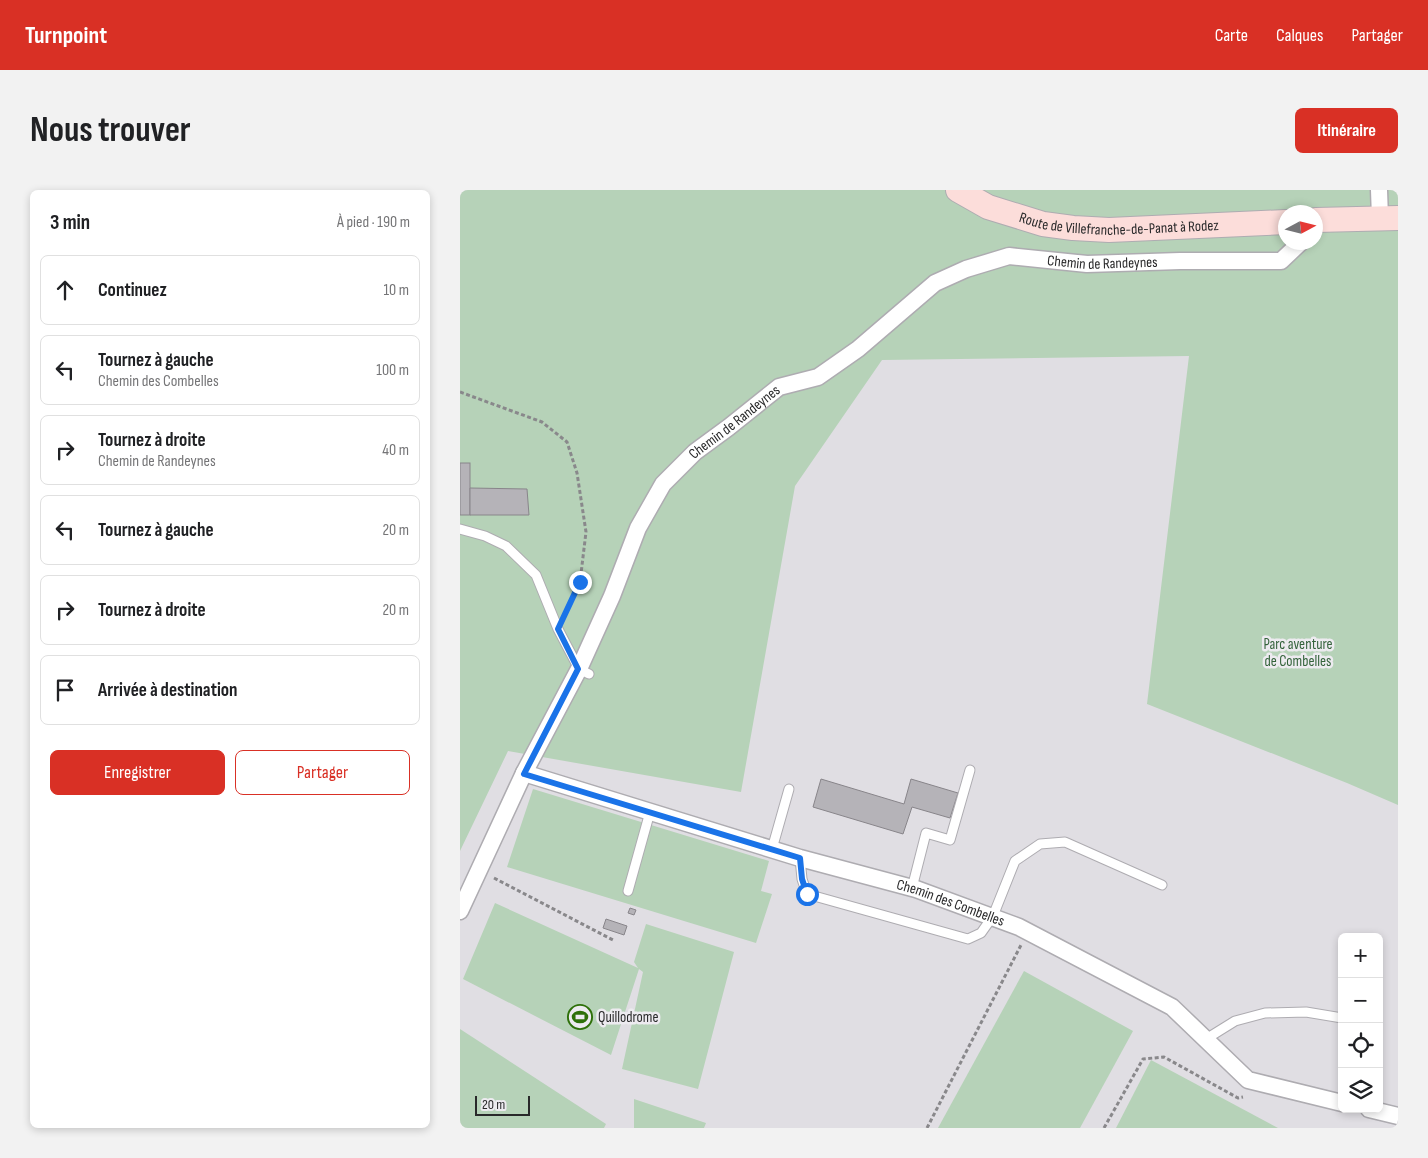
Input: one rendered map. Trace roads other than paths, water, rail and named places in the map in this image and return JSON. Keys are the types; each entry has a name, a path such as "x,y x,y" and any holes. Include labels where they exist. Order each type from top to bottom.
{"main road":[{"name":"Route de Villefranche-de-Panat à Rodez","path":"958,190 988,207 1043,224 1073,228 1109,230 1278,222"},
{"path":"1323,220 1389,218"}],"street":[{"path":"1379,190 1389,218"},
{"name":"Chemin de Randeynes","path":"460,911 524,774 584,671 638,528 663,484 695,452 779,387 818,377 858,349 935,283 966,269 1009,256 1087,264 1180,261 1282,261 1293,250"},
{"name":"Chemin des Combelles","path":"524,774 800,858 912,888 993,916 1028,931 1172,1007 1248,1080 1338,1102"},
{"path":"1383,1112 1398,1116"}],"lane":[{"path":"460,530 485,536 506,546 536,575 558,629 584,671"},
{"path":"912,888 926,833 950,840 970,770"},
{"path":"772,849 789,789"},
{"path":"628,891 650,812"},
{"path":"800,858 802,879 807,894 968,940 981,933 993,916 1015,861 1040,844 1065,842 1162,885"},
{"path":"1206,1039 1235,1021 1265,1013 1306,1012 1338,1017"}],"place":[{"name":"Quillodrome","path":"580,1017"}],"park label":[{"name":"Parc aventure de Combelles","path":"1298,652"}]}
